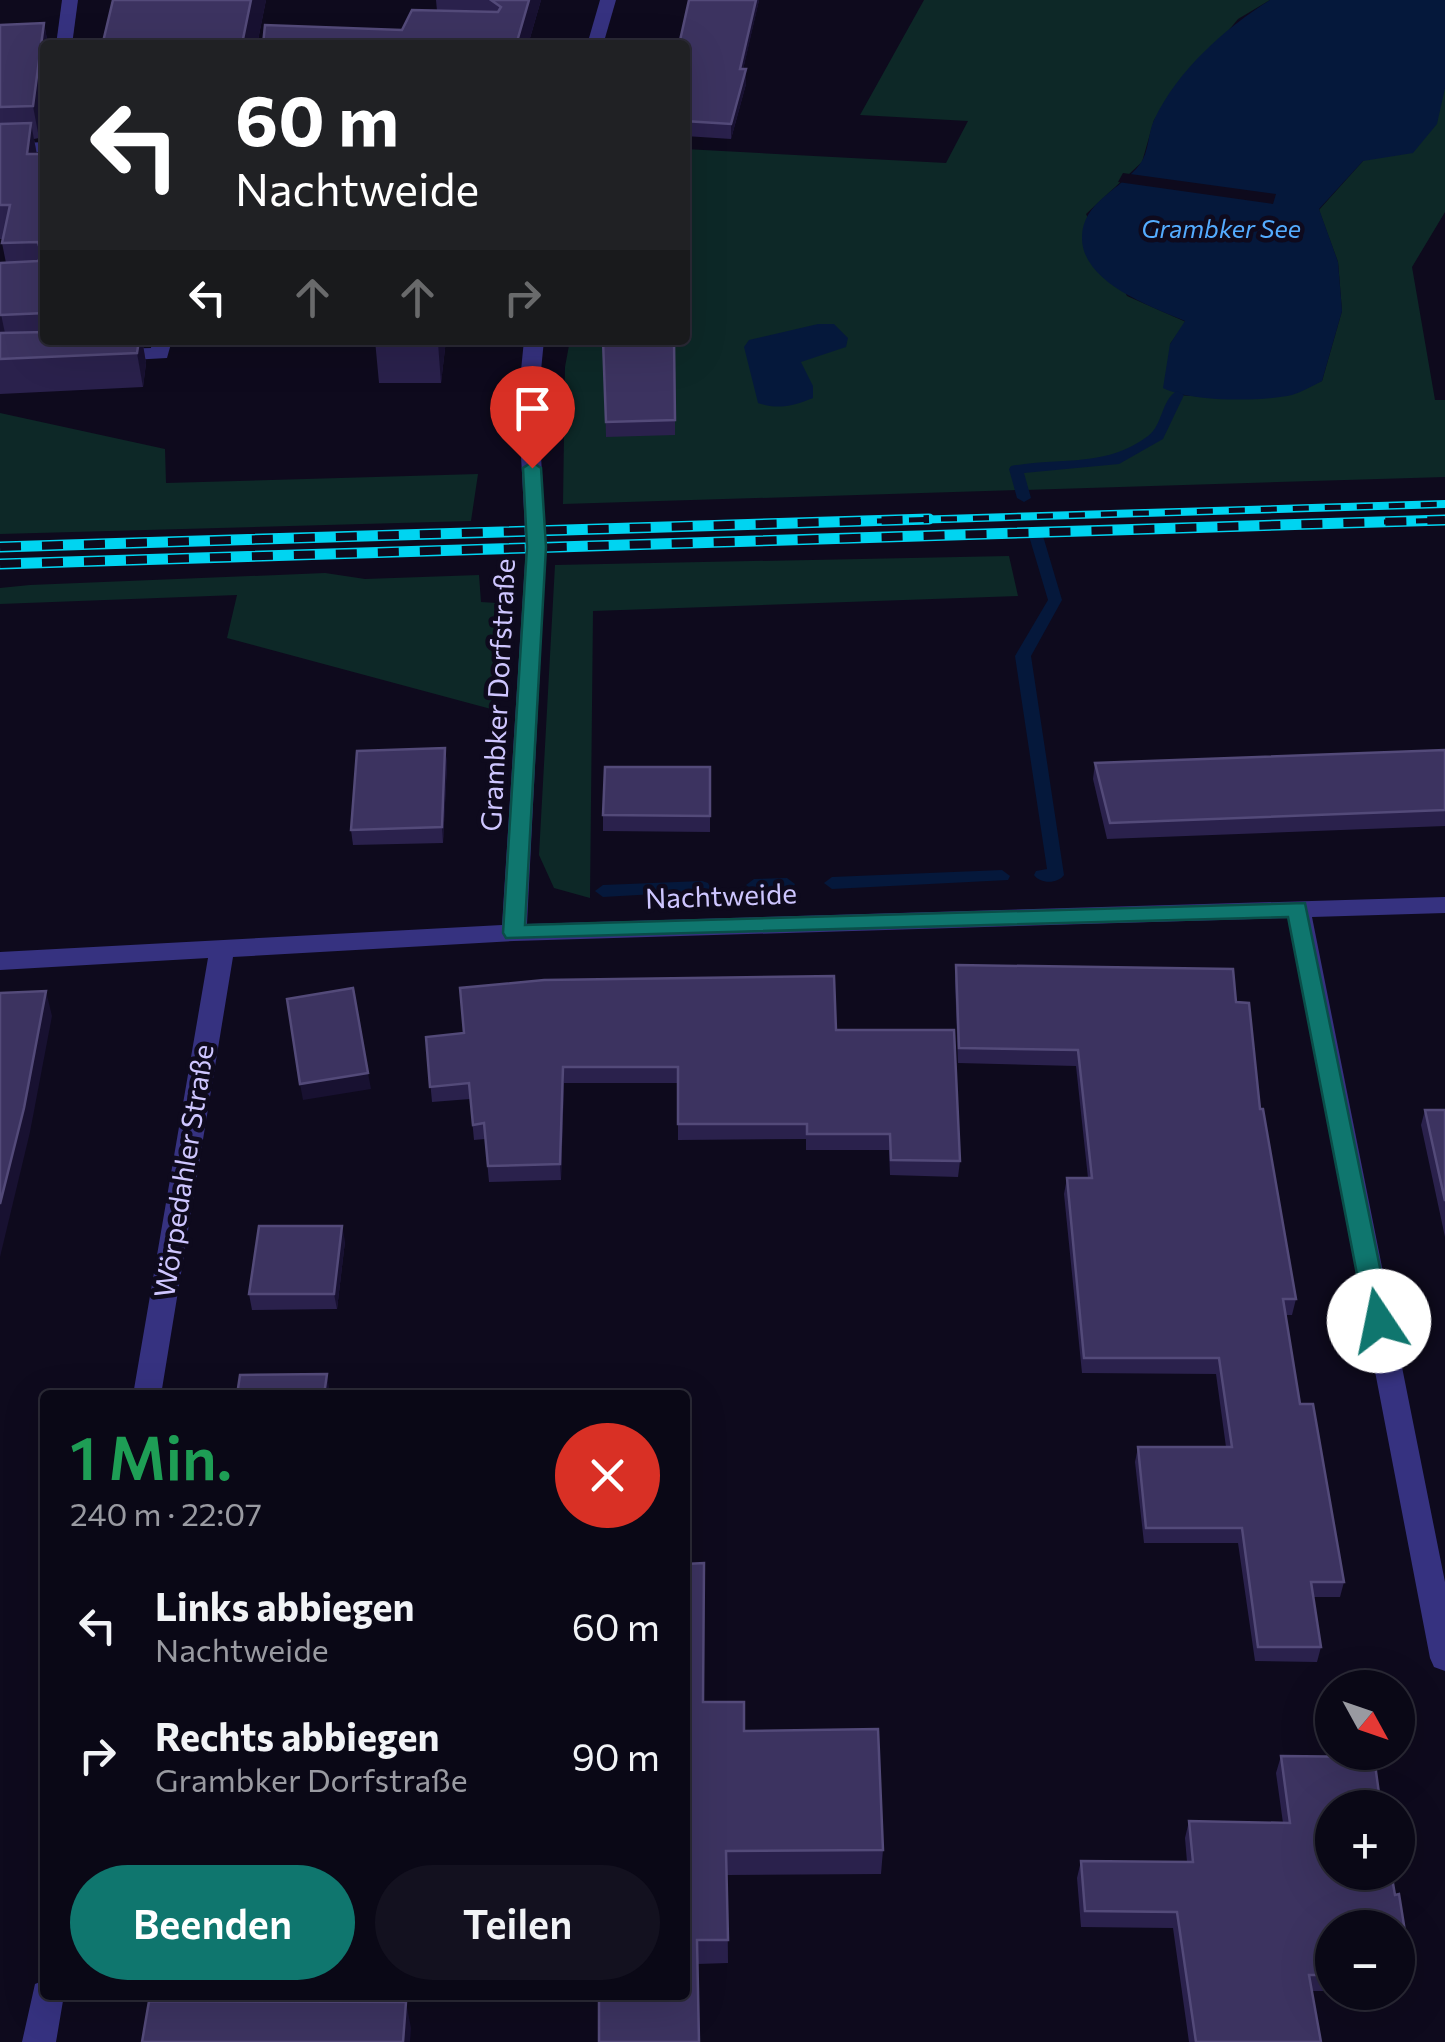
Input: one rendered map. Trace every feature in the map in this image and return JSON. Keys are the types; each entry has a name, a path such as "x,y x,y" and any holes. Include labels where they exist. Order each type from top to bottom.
{"street":[{"path":"65,40 70,0"},
{"path":"596,40 608,0"},
{"path":"0,149 40,147"},
{"path":"84,356 160,354 161,345"},
{"name":"Grambker Dorfstraße","path":"514,933 536,547 528,401 534,345"},
{"name":"Nachtweide","path":"0,961 514,933 1445,905"},
{"path":"1298,909 1445,1658"},
{"name":"Wörpedahler Straße","path":"148,1390 222,947"},
{"path":"39,2042 46,2000"}],"green space":[{"path":"924,0 1270,0 1238,19 1154,120 1142,162 1086,214 1127,296 1186,322 1170,344 1177,395 1233,398 1286,393 1322,381 1342,311 1338,262 1319,210 1363,161 1445,88 1445,212 1412,267 1435,400 1445,400 1445,477 563,504 565,367 569,345 690,345 690,149 946,163 968,121 860,115"},
{"path":"0,413 165,449 166,483 478,474 471,521 0,534"},
{"path":"1009,556 1018,596 593,611 590,898 554,888 539,855 555,565"},
{"path":"325,573 365,579 479,575 481,602 497,603 491,709 227,638 237,595 0,604 0,588 30,585"}],"water":[{"name":"Grambker See","path":"1270,0 1445,0 1445,88 1437,124 1413,153 1363,161 1319,209 1338,262 1342,311 1322,381 1296,394 1244,400 1175,393 1163,388 1170,344 1185,321 1138,301 1106,281 1085,255 1083,226 1095,206 1140,164 1154,120 1189,68 1219,38"},
{"path":"834,324 848,338 846,347 801,362 813,386 813,398 786,406 758,403 744,347 749,340"}],"pier":[{"path":"1123,173 1276,194 1273,204 1118,182"}],"building":[{"path":"113,0 251,0 243,39 103,40"},
{"path":"491,0 529,0 517,40 264,40 265,25 402,30 412,10 498,12 501,7"},
{"path":"689,0 756,0 740,69 746,69 731,124 690,121 690,40 680,40"},
{"path":"44,23 33,106 0,107 0,25"},
{"path":"31,123 27,154 40,154 40,250 38,242 2,243 10,205 0,205 0,124"},
{"path":"38,261 40,313 0,315 0,263"},
{"path":"40,332 40,345 138,345 137,353 0,359 0,333"},
{"path":"603,345 674,345 675,420 606,422"},
{"path":"445,748 442,827 351,830 357,751"},
{"path":"1445,750 1445,810 1110,823 1095,763"},
{"path":"605,767 710,767 710,816 603,815"},
{"path":"956,965 1233,969 1236,1002 1249,1003 1260,1109 1296,1299 1283,1299 1300,1404 1313,1404 1344,1582 1311,1582 1321,1647 1258,1647 1242,1528 1146,1528 1138,1447 1232,1447 1219,1358 1084,1358 1067,1178 1092,1178 1078,1050 959,1048"},
{"path":"834,976 836,1030 954,1030 960,1161 891,1160 890,1134 807,1134 807,1124 678,1124 678,1067 563,1067 560,1164 488,1166 484,1123 473,1125 469,1083 430,1087 426,1037 464,1033 460,988 544,980"},
{"path":"353,988 368,1073 300,1084 287,999"},
{"path":"46,991 24,1108 0,1204 0,993"},
{"path":"1425,1110 1445,1110 1445,1201"},
{"path":"259,1226 342,1226 334,1294 249,1294"},
{"path":"327,1374 325,1390 238,1390 240,1375"},
{"path":"704,1563 703,1702 744,1702 744,1731 878,1729 883,1850 726,1851 728,1940 697,1940 699,2042 599,2042 599,2000 690,2000 690,1564"},
{"path":"1281,1756 1315,1756 1315,1770 1376,1770 1379,1790 1315,1790 1315,1890 1394,1890 1395,1895 1399,1894 1402,1910 1315,1910 1315,1975 1309,1975 1321,2042 1196,2042 1177,1912 1085,1911 1081,1861 1193,1862 1189,1821 1290,1823"},
{"path":"149,2001 406,2002 403,2042 142,2042"}],"waterway":[{"path":"1024,498 1016,469 1114,461 1158,436 1177,395"},
{"path":"1036,536 1055,600 1023,656 1056,875 1042,875"},
{"path":"832,883 1002,876"},
{"path":"754,885 787,884"},
{"path":"603,891 702,887"}],"railway":[{"path":"845,522 1445,504"},
{"path":"0,547 929,519"},
{"path":"0,564 1445,520 1384,522"}],"route":[{"path":"532,468 536,547 514,933 1298,909 1379,1321"}]}
